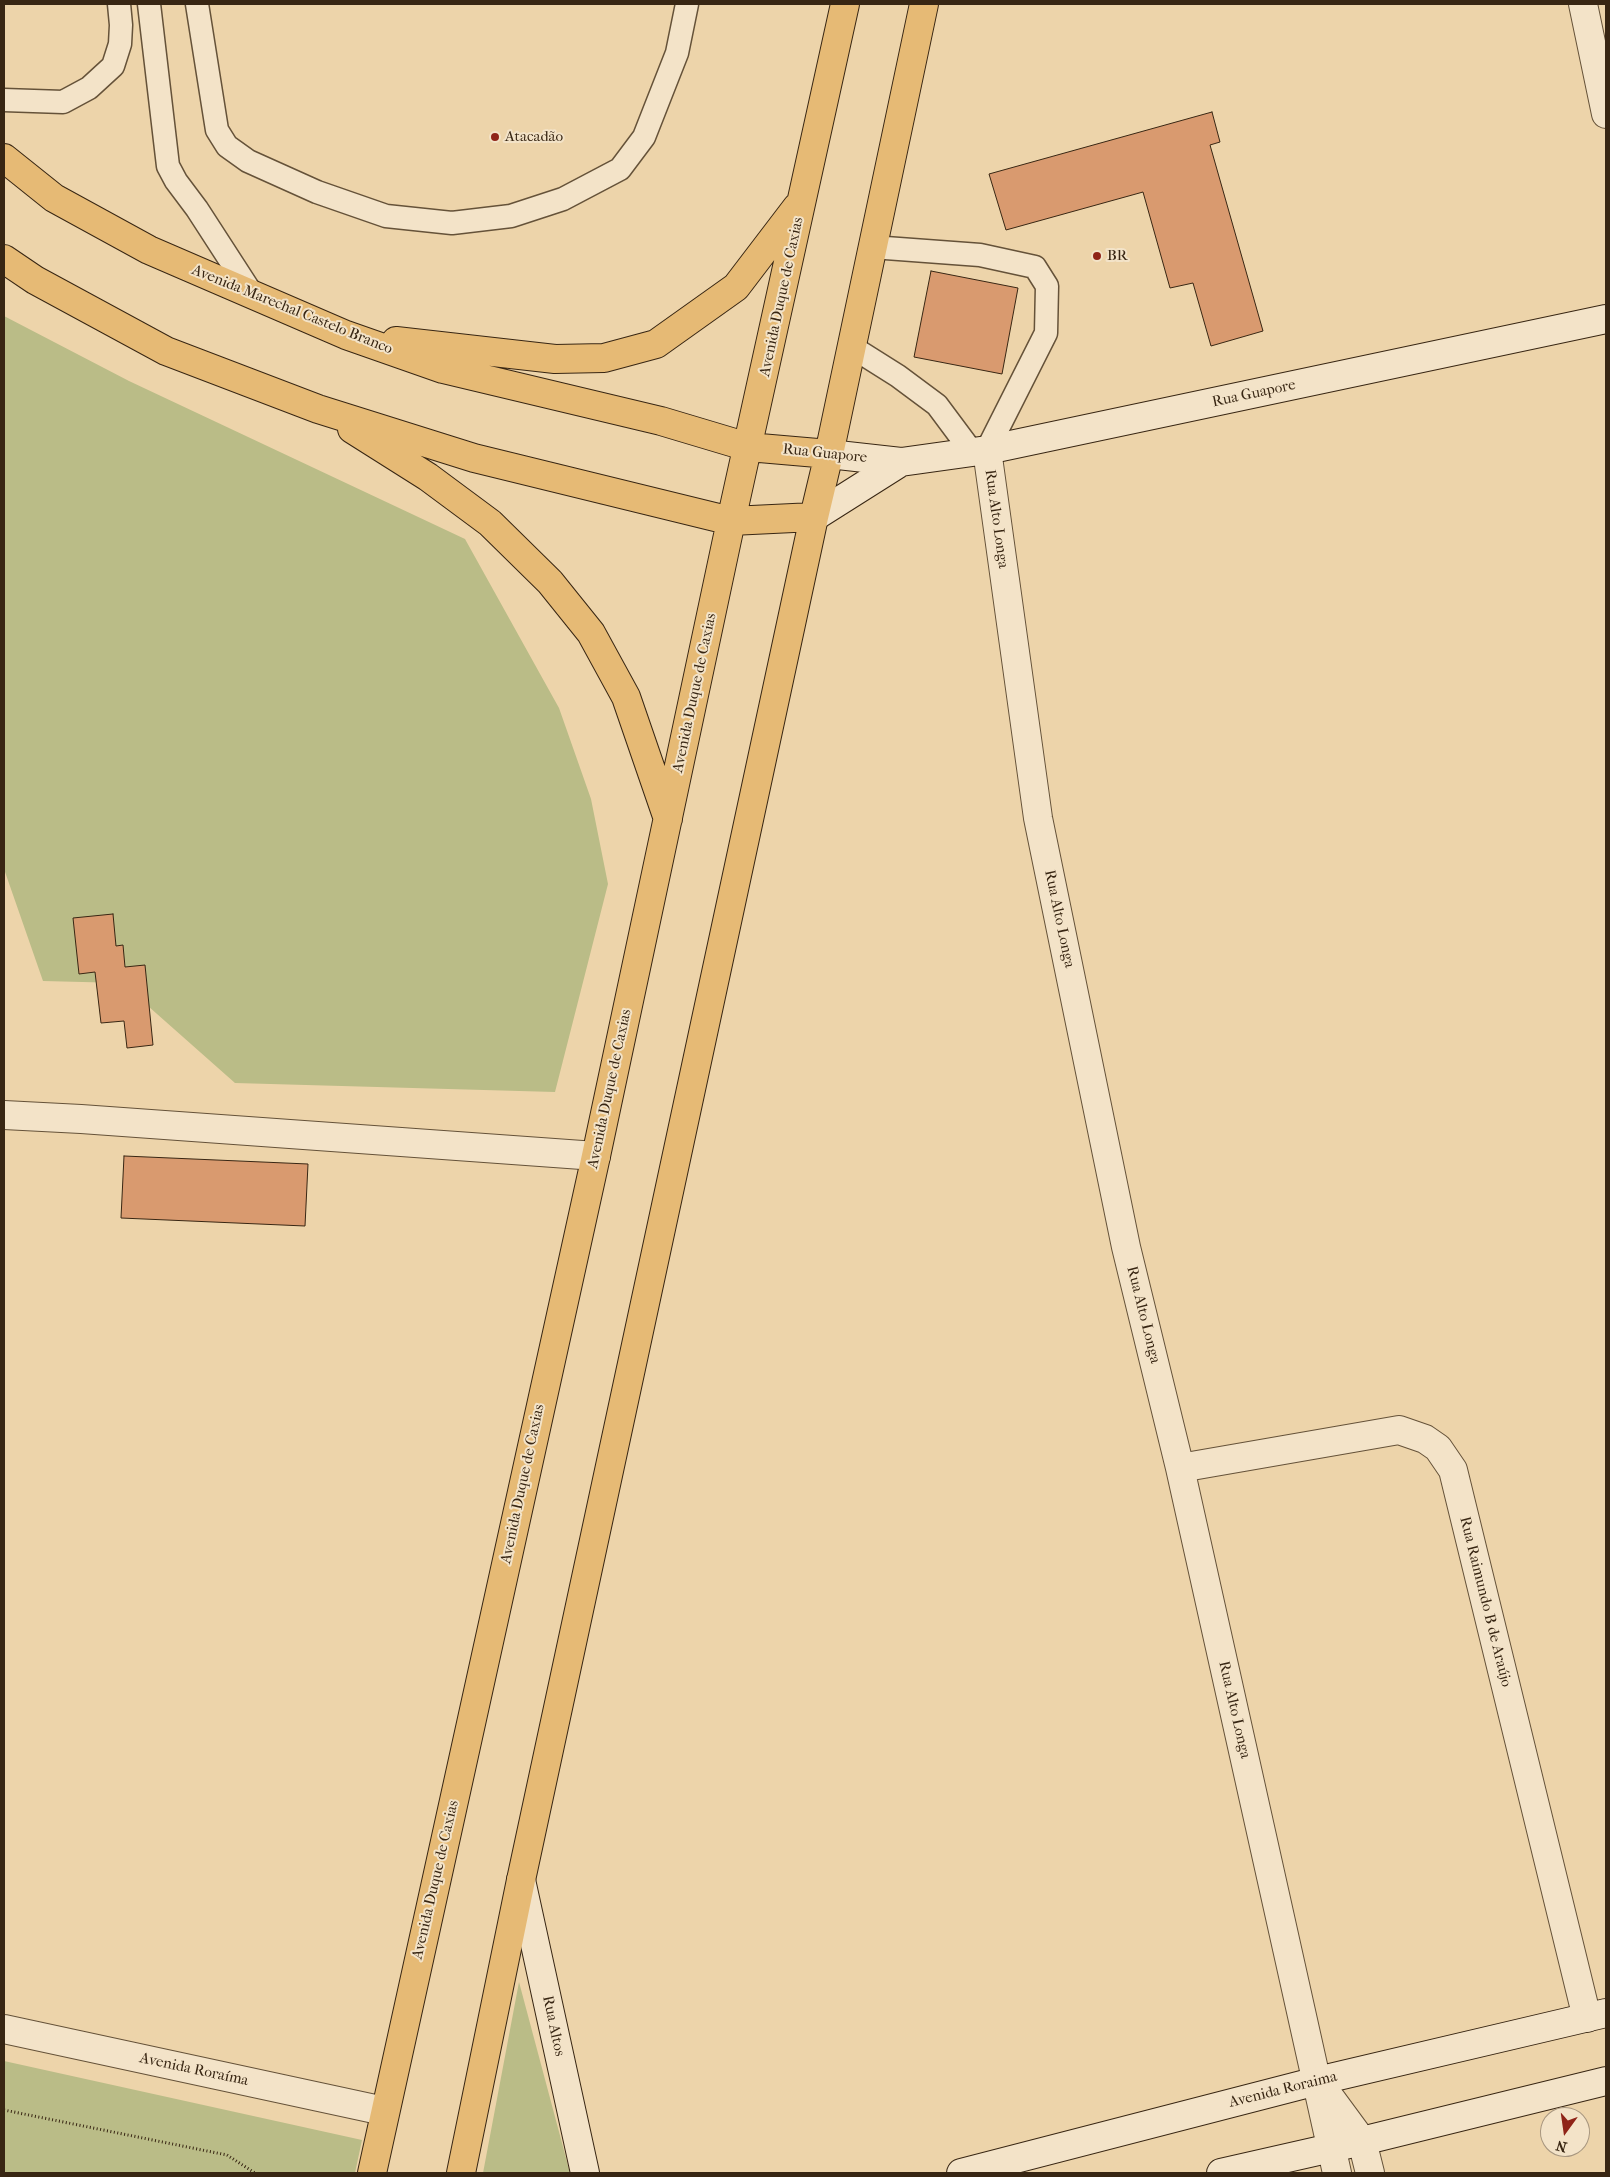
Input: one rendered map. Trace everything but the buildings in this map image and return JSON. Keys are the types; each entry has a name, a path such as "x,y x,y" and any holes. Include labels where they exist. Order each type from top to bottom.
{"main road":[{"name":"Avenida Duque de Caxias","path":"372,2173 384,2111 596,1156 731,521 845,4"},
{"path":"461,2173 521,1880 852,347 924,4"},
{"name":"Avenida Marechal Castelo Branco","path":"4,158 54,198 149,250 346,335 443,369 661,421 748,447"},
{"path":"346,335 555,359 604,358 656,344 736,287 803,200"},
{"path":"4,259 35,280 166,351 318,409 474,458 731,521 814,517"},
{"path":"318,409 428,478 490,523 550,582 590,633 626,697 668,819"},
{"name":"Rua Guapore","path":"748,447 829,454"}],"street":[{"path":"1583,4 1606,114"},
{"name":"Rua Guapore","path":"829,454 901,462 979,451 1606,319"},
{"name":"Rua Alto Longa","path":"979,451 1038,818 1126,1247 1180,1468 1335,2160"},
{"name":"Rua Guapore","path":"814,517 901,462"},
{"path":"5,1112 91,1120 596,1156"},
{"name":"Rua Raimundo B de Araújo","path":"1180,1468 1399,1430 1425,1439 1438,1448 1453,1470 1597,2016"},
{"name":"Rua Altos","path":"521,1880 585,2173"},
{"name":"Avenida Roraima","path":"961,2173 1317,2081 1597,2016"},
{"name":"Avenida Roraíma","path":"4,2029 384,2111"},
{"path":"1317,2081 1362,2141 1370,2173"},
{"path":"1222,2173 1335,2160 1362,2141 1606,2081"}],"lane":[{"path":"4,100 63,102 89,88 113,66 120,44 119,4"},
{"path":"149,4 168,166 176,181 197,209 252,294"},
{"path":"197,4 217,130 227,146 248,161 317,192 386,216 452,223 511,216 554,202 620,169 644,137 677,53 687,4"},
{"path":"852,347 898,376 937,405 979,451 1046,333 1047,286 1035,267 980,255 872,248"}],"path":[{"path":"4,2110 227,2155 255,2173"}],"green space":[{"path":"4,316 129,381 465,539 559,708 591,799 608,884 555,1092 235,1083 122,983 43,981 4,869"},
{"path":"519,1982 570,2173 483,2173"},
{"path":"4,2061 362,2140 355,2173 4,2173"}],"place":[{"name":"Atacadão","path":"495,137"},
{"name":"BR","path":"1097,256"}]}
